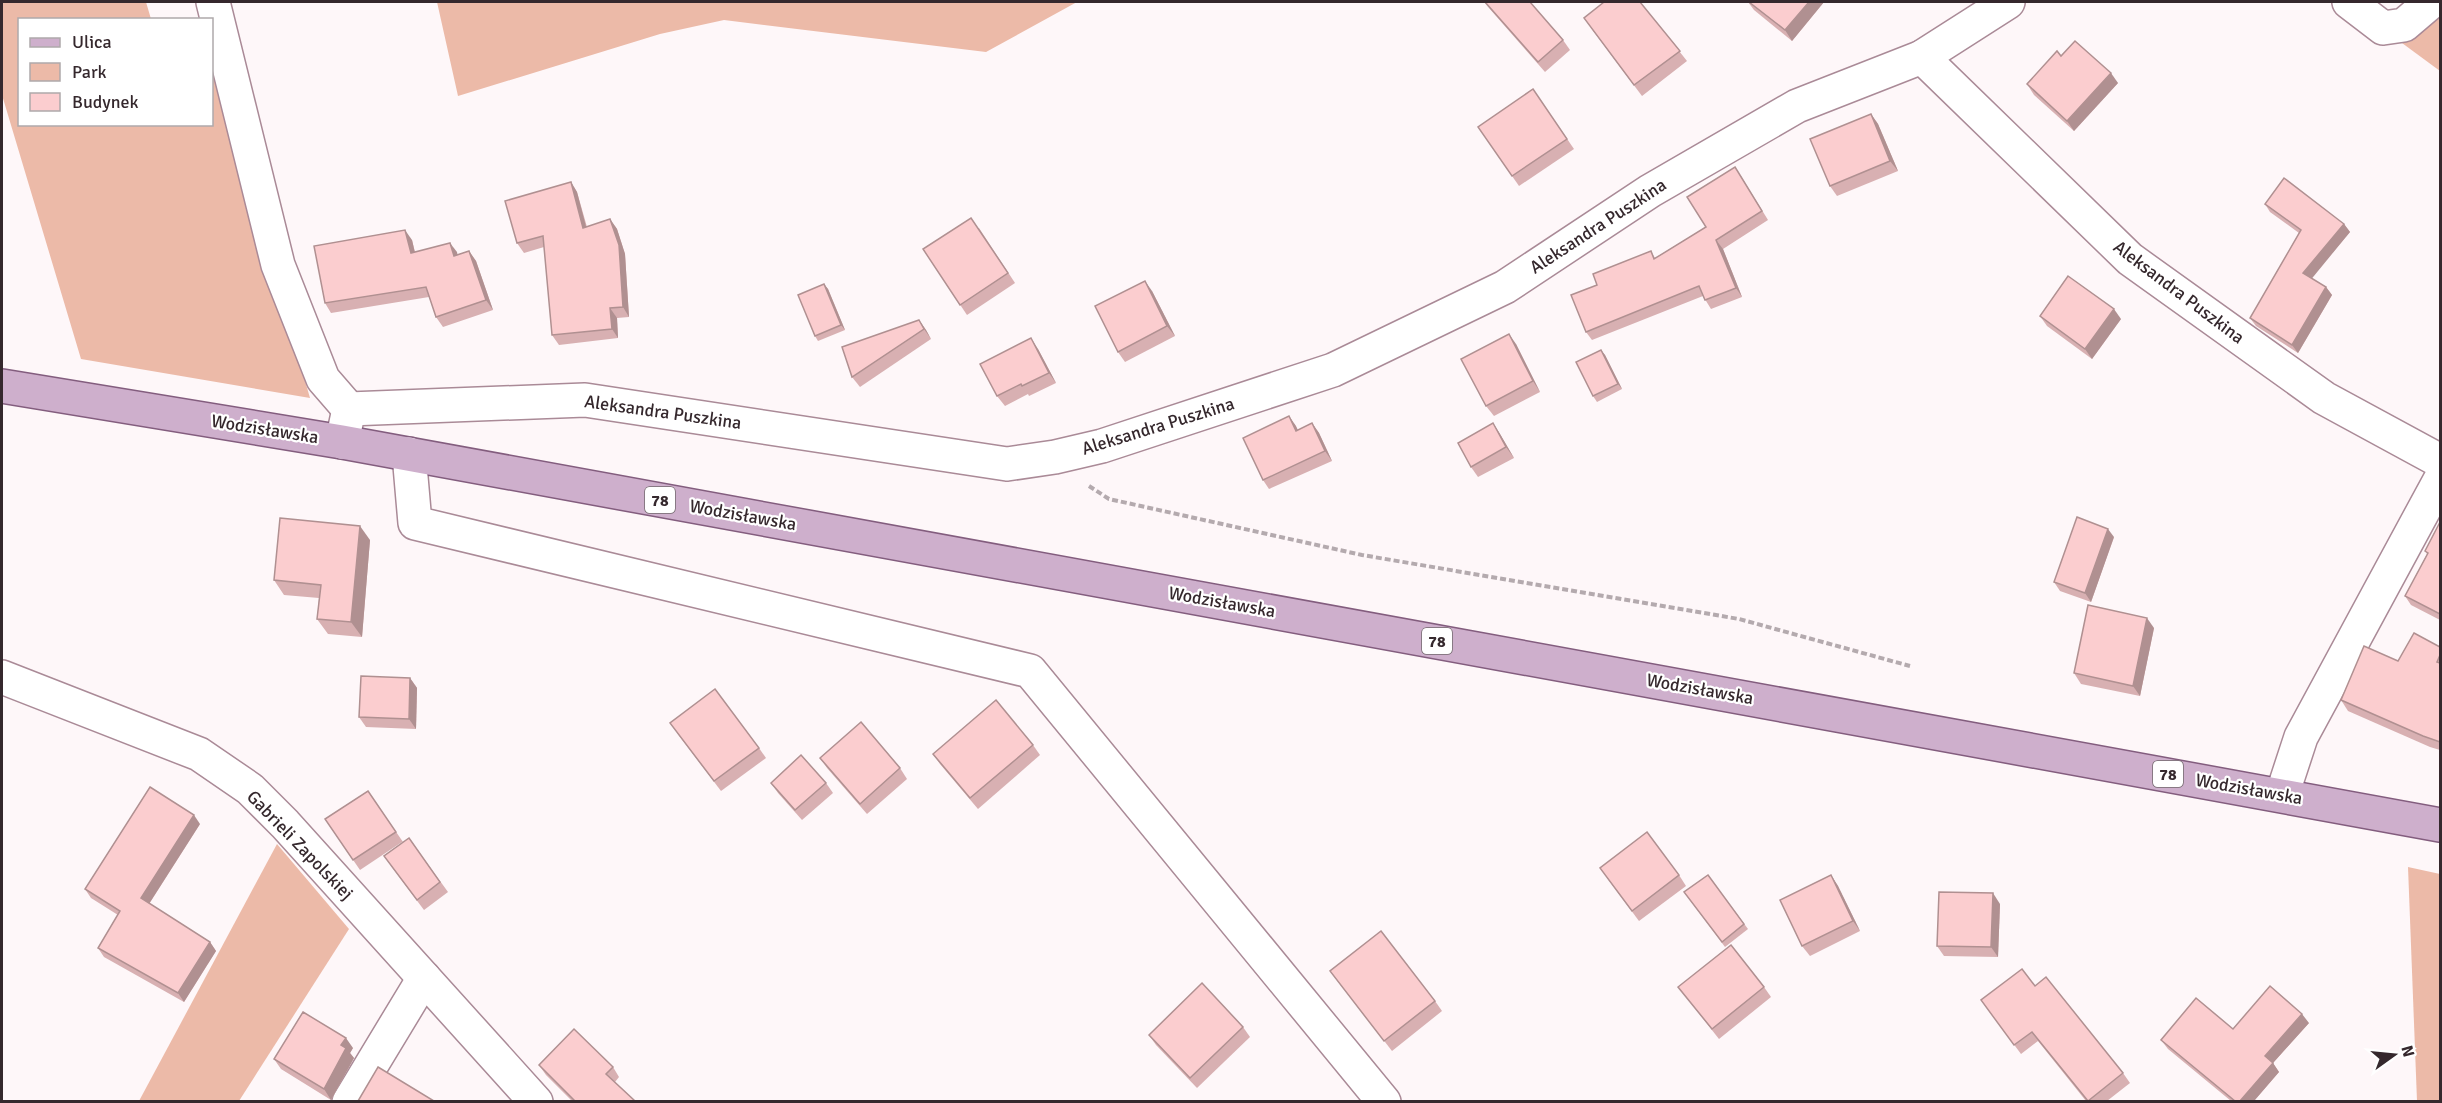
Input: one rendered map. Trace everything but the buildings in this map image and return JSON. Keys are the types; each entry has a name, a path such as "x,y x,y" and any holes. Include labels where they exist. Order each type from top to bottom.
{"main road":[{"name":"Wodzisławska","path":"2,386 409,454 2440,825"}],"street":[{"path":"213,2 278,265 323,379 349,409 342,442"},
{"name":"Aleksandra Puszkina","path":"349,409 585,400 1007,464 1055,458 1113,442 1333,370 1505,287 1650,191 1797,106 1922,57 2008,2"},
{"path":"2349,2 2383,28 2404,25 2431,2"},
{"name":"Aleksandra Puszkina","path":"1922,57 2130,259 2324,398 2440,461"},
{"path":"409,454 415,523 1030,671 1384,1101"},
{"path":"2282,795 2301,737 2440,480"},
{"name":"Gabrieli Zapolskiej","path":"2,677 199,754 250,789 285,824 536,1101"},
{"path":"349,1101 424,978"}],"path":[{"path":"1109,499 1362,555 1738,619 1910,666"}],"green space":[{"path":"2,2 146,2 151,18 18,18 18,126 213,126 213,61 310,398 81,359 2,95"},
{"path":"437,2 1077,2 986,52 724,20 660,34 458,96"},
{"path":"2440,2 2440,71 2402,43"},
{"path":"277,844 349,929 239,1101 139,1101"},
{"path":"2408,867 2440,874 2440,1101 2417,1101"}]}
